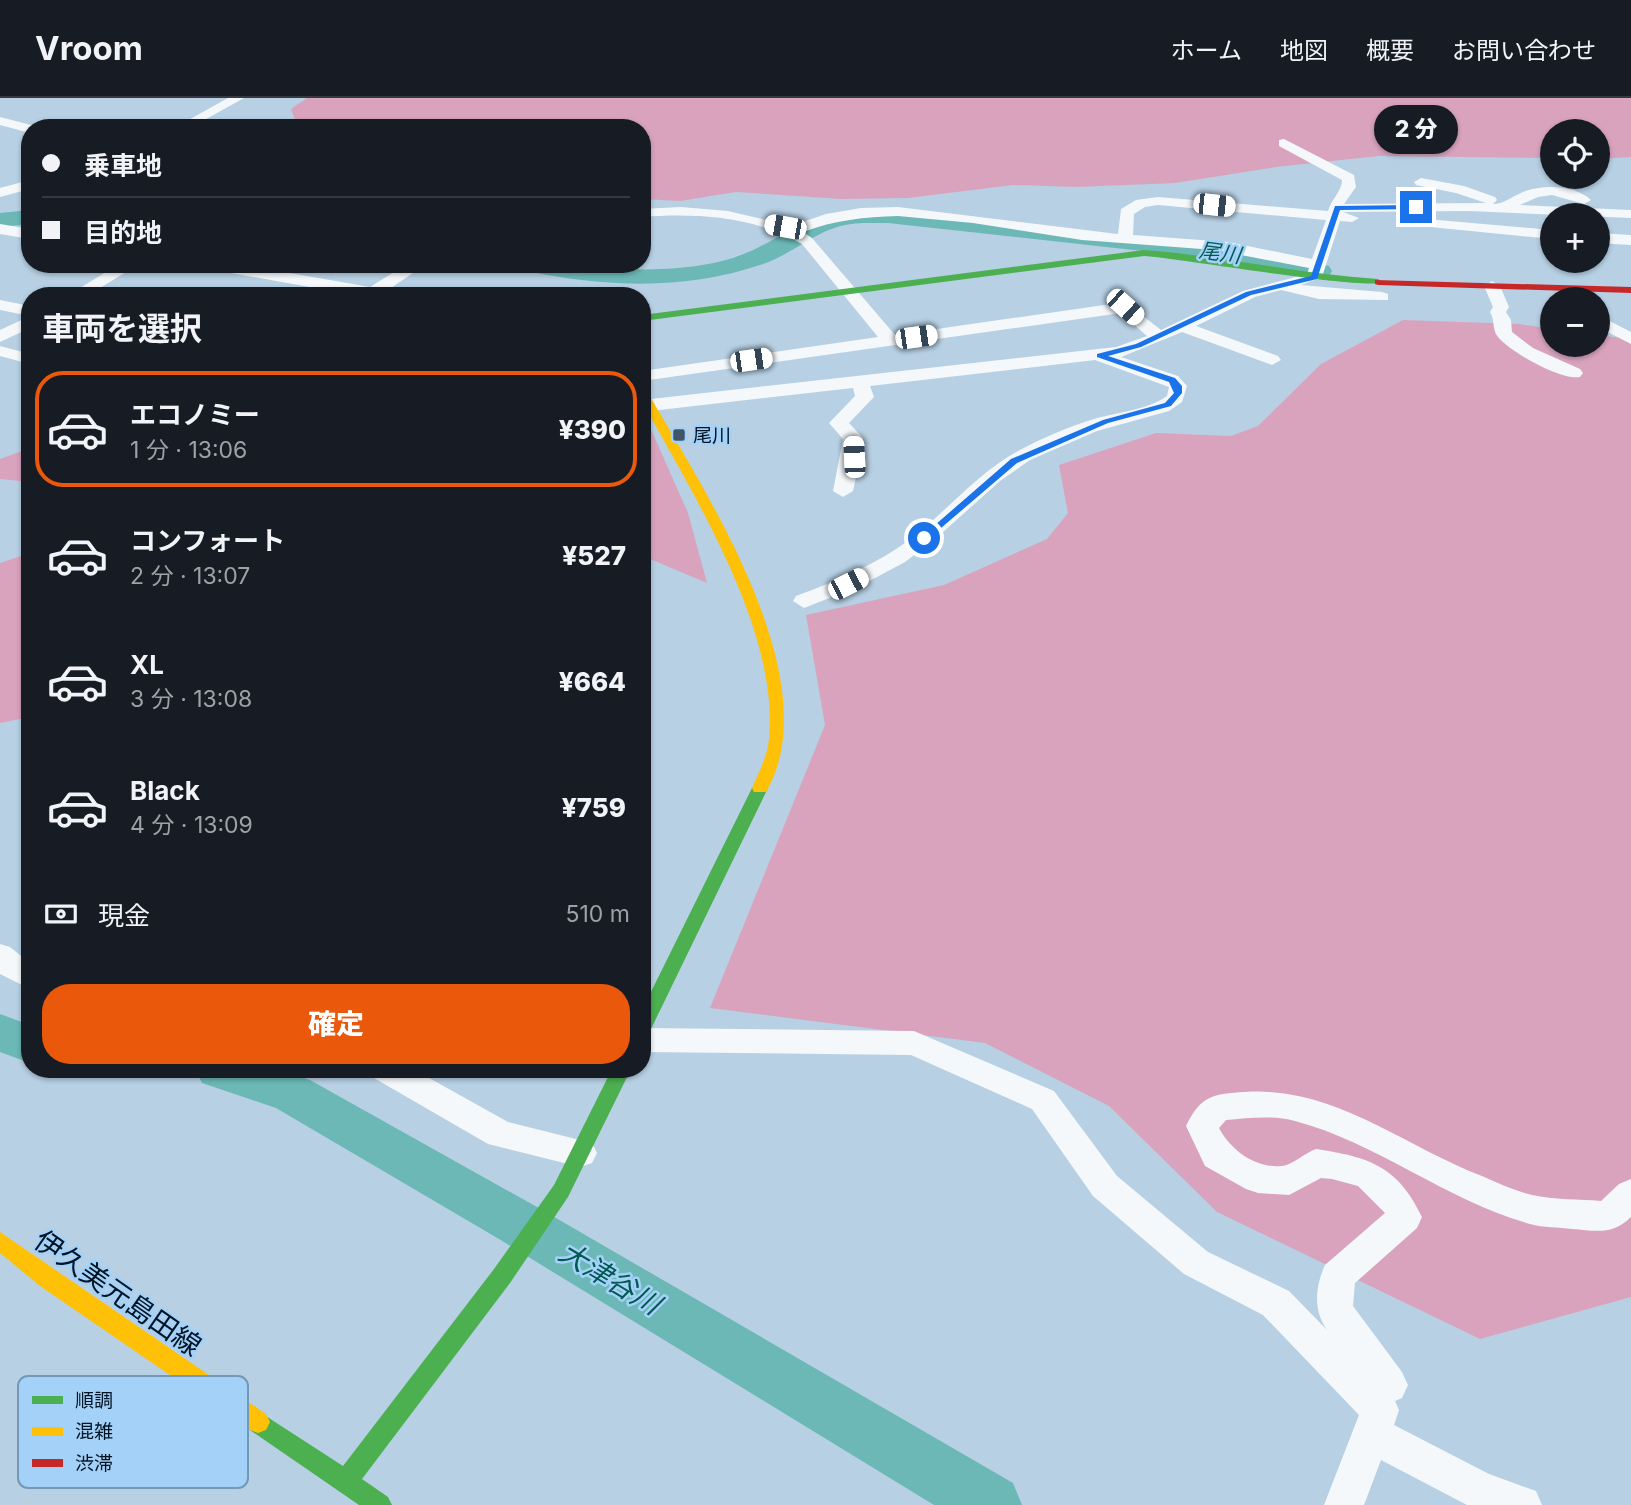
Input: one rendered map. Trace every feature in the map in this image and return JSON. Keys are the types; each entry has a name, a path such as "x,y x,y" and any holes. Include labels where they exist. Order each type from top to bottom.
{"street":[{"path":"197,119 238,98"},
{"path":"0,121 21,127"},
{"path":"1284,143 1349,178 1349,187 1336,210 1317,271"},
{"path":"10,177 21,180"},
{"path":"1421,182 1459,189 1506,207 1538,190 1566,193 1584,200 1617,206"},
{"path":"0,193 21,186"},
{"path":"1275,200 1336,210 1540,233"},
{"path":"1124,239 1128,226 1126,212 1141,203 1158,201 1336,210 1506,207 1631,214"},
{"path":"799,235 824,217 864,211 977,219 1124,239 1232,248 1369,283 1492,286 1540,290"},
{"path":"651,213 689,212 799,235 888,340 914,376"},
{"path":"0,229 21,232"},
{"path":"1610,238 1631,240"},
{"path":"651,317 1144,253 1209,257 1317,271"},
{"path":"651,400 860,382 1100,355 1159,337 1249,294 1317,271"},
{"path":"91,287 115,273"},
{"path":"258,273 333,287"},
{"path":"382,287 404,273"},
{"path":"1280,285 1319,294 1382,297"},
{"path":"1492,286 1501,307 1497,312 1503,320 1503,333 1508,339 1529,353 1574,373"},
{"path":"1610,292 1631,290"},
{"path":"0,305 21,309"},
{"path":"651,375 1125,307 1159,337"},
{"path":"0,337 21,326"},
{"path":"1181,326 1272,360"},
{"path":"1610,327 1631,339"},
{"path":"0,351 21,357"},
{"path":"804,601 848,584 895,559 1021,457 1105,421 1168,404 1178,393 1178,386 1172,380 1100,355"},
{"path":"843,491 844,474 854,457 853,438 838,423 865,397 860,382"},
{"path":"651,413 756,616 774,679 778,731 762,784 735,844 651,1011"},
{"path":"0,955 21,972"},
{"path":"651,1040 914,1043 1043,1100 1105,1186 1196,1263 1276,1303 1481,1491 1522,1505"},
{"path":"400,1078 500,1134 580,1153"},
{"path":"346,1481 502,1276 561,1191 618,1078"},
{"path":"1345,1505 1383,1400 1334,1310 1338,1276 1405,1217 1395,1195 1360,1170 1317,1163 1289,1181 1258,1179 1217,1156 1202,1126 1217,1107 1263,1104 1295,1107 1361,1131 1466,1185 1532,1210 1608,1217 1631,1194"},
{"name":"伊久美元島田線","path":"0,1241 59,1287 191,1376"},
{"name":"伊久美元島田線","path":"248,1415 380,1505"}],"shaded area":[{"path":"307,98 1631,98 1631,157 1610,158 1610,119 1540,119 1540,158 1379,156 1276,167 1175,183 1077,187 1013,185 908,198 841,199 736,192 680,201 651,199 651,119 295,119 291,109"},
{"path":"1403,320 1540,327 1540,357 1610,357 1610,336 1631,342 1631,1297 1480,1339 1217,1212 1109,1106 985,1043 710,1008 825,725 806,615 944,585 1047,539 1068,513 1059,465 1156,433 1231,436 1258,426 1321,364"},
{"path":"651,429 688,513 707,583 651,559"},
{"path":"21,451 21,481 0,479 0,459"},
{"path":"21,556 21,719 0,723 0,563"}],"waterway":[{"name":"尾川","path":"577,273 643,278 702,273 758,258 830,222 866,216 888,216 1233,254 1320,271"},
{"name":"尾川","path":"0,220 21,218"},
{"name":"大津谷川","path":"0,1033 21,1041"},
{"name":"大津谷川","path":"246,1078 293,1094 518,1223 991,1505"}],"traffic: fast":[{"path":"651,317 1144,253 1319,277 1378,282"},
{"path":"651,1011 760,788"},
{"path":"346,1481 502,1276 561,1191 618,1078"},
{"path":"258,1422 380,1505"}],"traffic: slow":[{"path":"651,407 709,512 732,560 753,607 768,654 777,698 777,737 773,757 760,788"},
{"path":"0,1241 48,1279 190,1376"},
{"path":"248,1415 258,1422"}],"traffic: jam":[{"path":"1378,282 1631,290"}],"place":[{"name":"尾川","path":"679,435"}],"route":[{"path":"924,538 992,477 1028,453 1105,421 1159,408 1174,400 1178,393 1178,386 1172,380 1100,355 1139,346 1249,294 1314,277 1325,251 1337,208 1416,207"}]}
